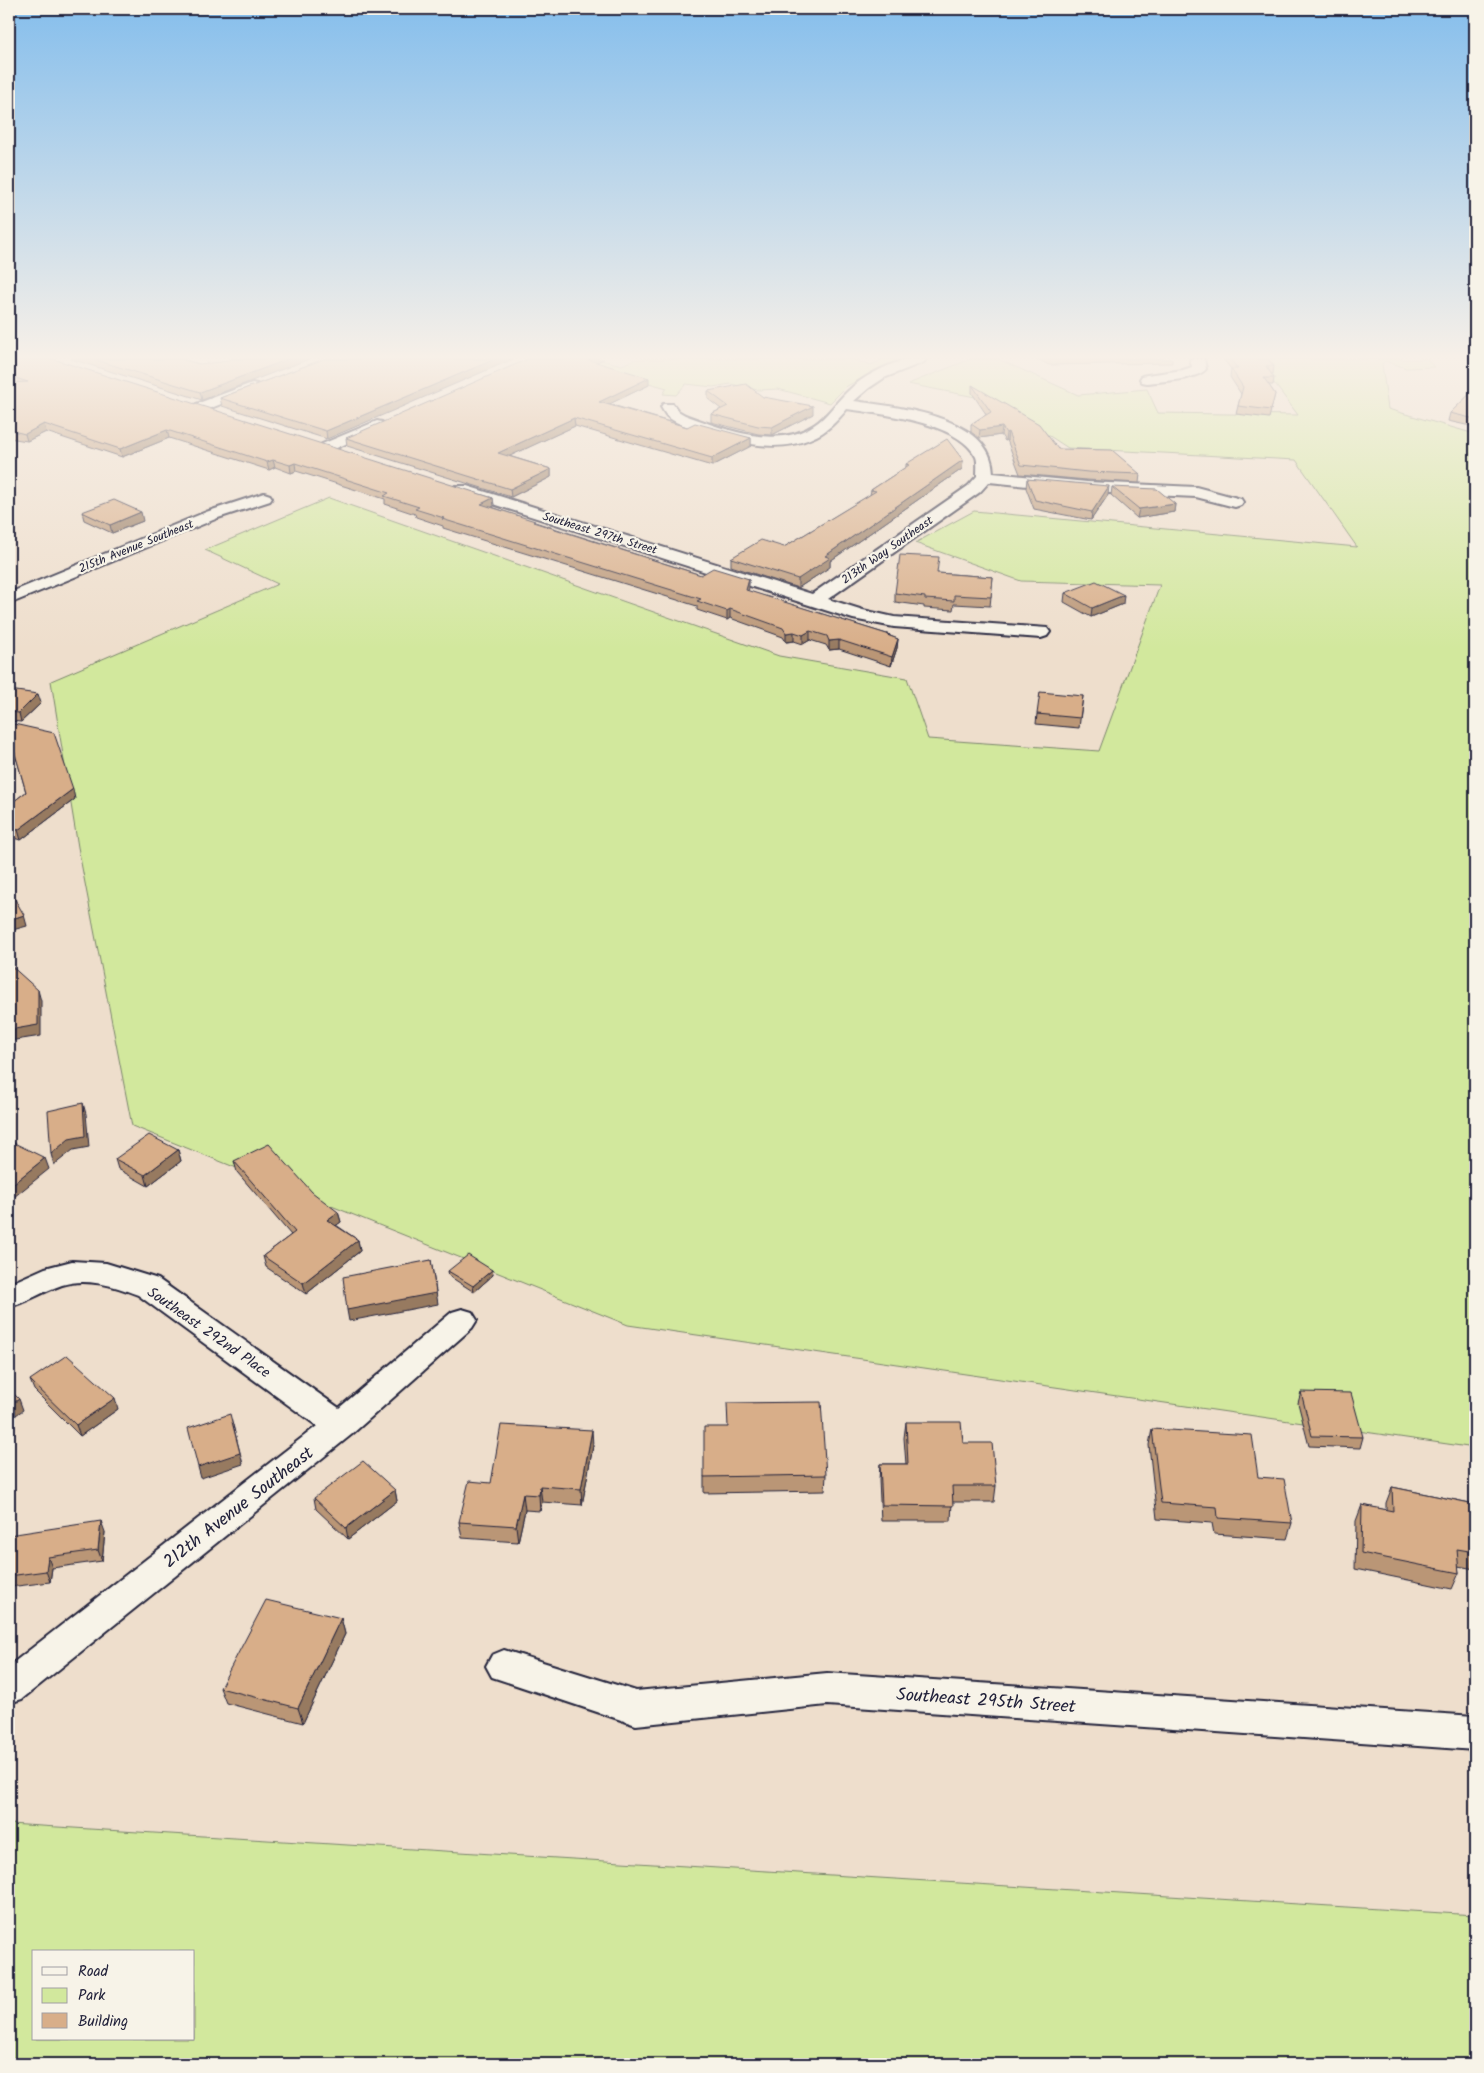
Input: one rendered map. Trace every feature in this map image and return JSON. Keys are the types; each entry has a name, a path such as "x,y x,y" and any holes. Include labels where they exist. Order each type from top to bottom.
{"street":[{"path":"984,456 985,477 1087,487 1196,492 1235,502"},
{"name":"213th Way Southeast","path":"815,600 974,489 985,477"},
{"name":"Southeast 297th Street","path":"443,484 858,615 894,622 1041,632"},
{"name":"215th Avenue Southeast","path":"9,599 212,515 264,498"},
{"name":"Southeast 292nd Place","path":"9,1296 63,1274 88,1273 112,1275 131,1280 148,1287 340,1426"},
{"name":"212th Avenue Southeast","path":"9,1687 340,1426 462,1320"},
{"name":"Southeast 295th Street","path":"504,1666 636,1708 827,1689 1475,1733"}],"green space":[{"path":"1215,456 1475,456 1475,1448 628,1325 132,1126 78,847 51,681 278,584 205,550 329,498 779,656 907,678 928,739 1099,751 1160,585 1021,581 915,543 974,511 1357,547 1296,460"},
{"path":"9,1824 1475,1915 1475,2064 9,2064"}],"building":[{"path":"247,456 359,456 493,498 481,504 535,521 533,522 701,575 713,568 749,579 746,590 898,639 892,657 839,640 829,641 827,636 810,631 803,635 794,632 786,633 783,628 730,609 727,611 697,601 701,599 442,519 444,518 415,509 419,507 384,496 389,493 295,463 290,465 273,460 267,462"},
{"path":"403,456 507,456 551,469 510,489"},
{"path":"920,456 960,456 963,460 825,556 830,558 798,579 731,558 761,540 784,547 876,491 871,490 909,465 906,464"},
{"path":"1017,456 1119,456 1140,474 1088,472 1021,465"},
{"path":"1027,479 1109,486 1092,512 1035,500"},
{"path":"1112,487 1157,489 1175,504 1139,509"},
{"path":"114,500 141,512 110,525 82,512"},
{"path":"900,555 939,557 937,573 993,577 991,597 954,595 954,601 925,599 925,597 895,593"},
{"path":"1096,581 1124,595 1092,608 1065,593"},
{"path":"9,690 38,694 19,713 9,712"},
{"path":"1040,692 1083,696 1080,718 1037,714"},
{"path":"14,724 54,733 73,789 18,830 9,828 9,805 26,792 14,750 9,749 9,728"},
{"path":"9,889 24,915 9,920"},
{"path":"9,964 38,990 38,1025 9,1030"},
{"path":"83,1103 85,1136 69,1139 51,1154 48,1111"},
{"path":"149,1135 178,1150 145,1175 115,1159"},
{"path":"12,1142 45,1158 9,1187 9,1144"},
{"path":"269,1144 312,1192 338,1212 327,1220 358,1240 303,1283 263,1256 295,1232 234,1161"},
{"path":"468,1255 492,1270 473,1286 448,1271"},
{"path":"431,1260 436,1293 347,1310 343,1277"},
{"path":"67,1355 115,1398 76,1425 30,1380"},
{"path":"9,1389 19,1399 9,1406"},
{"path":"1301,1392 1351,1393 1363,1437 1312,1436"},
{"path":"821,1402 826,1475 704,1477 704,1427 728,1427 727,1403"},
{"path":"230,1414 240,1453 198,1467 188,1428"},
{"path":"906,1422 961,1422 963,1443 992,1443 996,1486 952,1486 953,1506 882,1505 880,1464 908,1464"},
{"path":"501,1425 592,1430 581,1489 540,1486 539,1495 523,1494 516,1526 459,1522 469,1481 491,1483"},
{"path":"1152,1429 1252,1435 1258,1477 1284,1479 1292,1523 1218,1518 1217,1507 1161,1503"},
{"path":"363,1461 395,1490 346,1528 314,1498"},
{"path":"1392,1487 1475,1504 1475,1552 1457,1549 1459,1573 1361,1553 1362,1505 1393,1511"},
{"path":"101,1521 98,1550 48,1557 46,1571 9,1576 9,1535"},
{"path":"266,1600 341,1618 298,1708 220,1688"}]}
